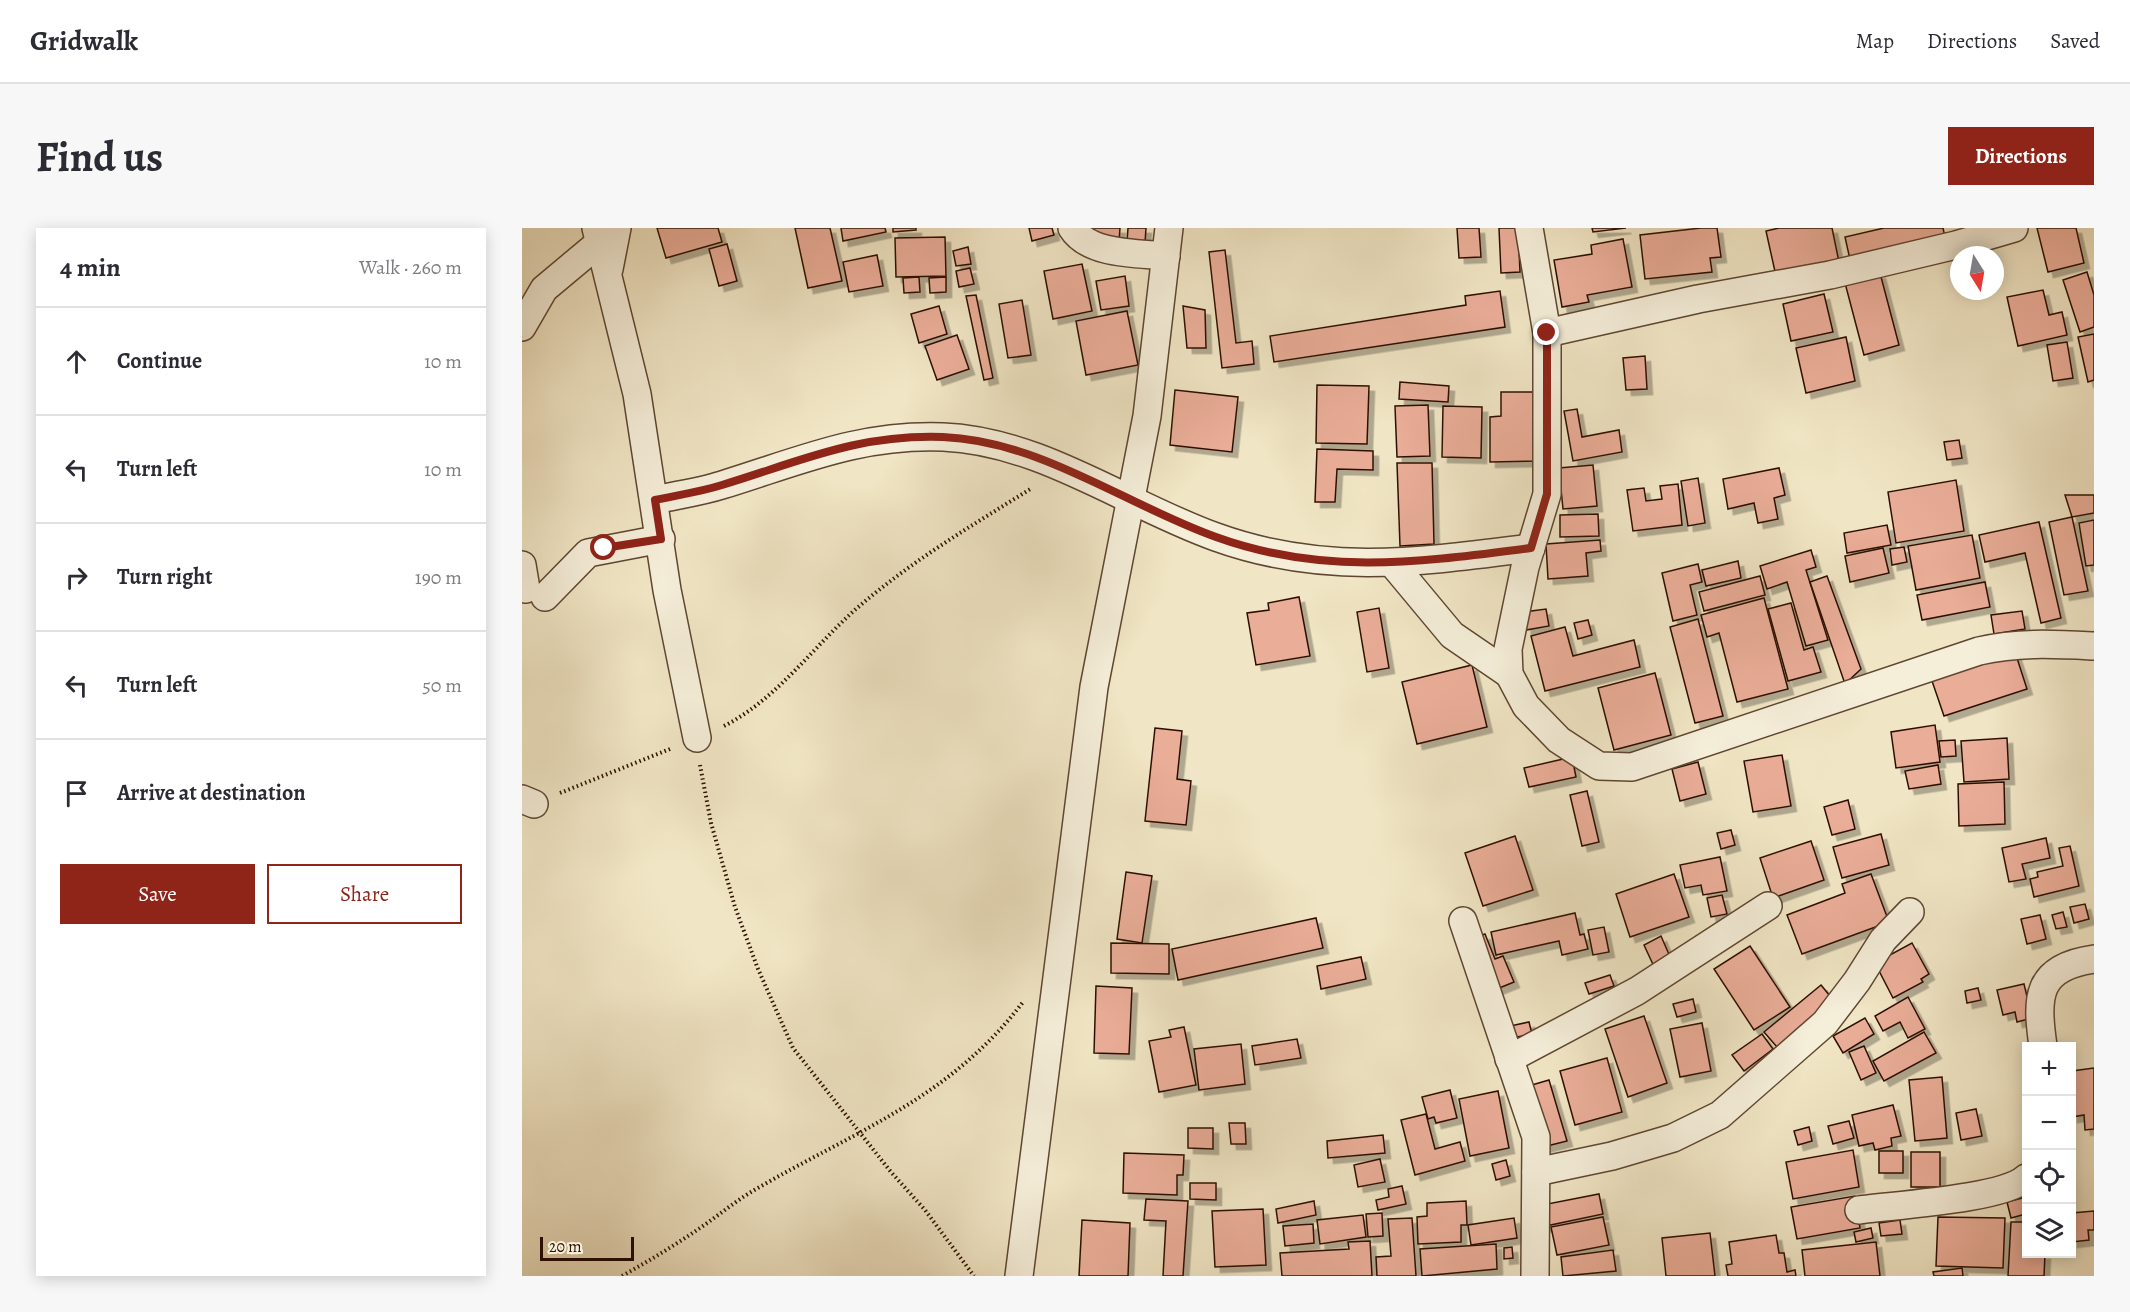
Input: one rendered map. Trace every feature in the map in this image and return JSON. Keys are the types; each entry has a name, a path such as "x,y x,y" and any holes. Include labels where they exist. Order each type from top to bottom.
{"street":[{"path":"1072,228 1077,236 1090,244 1166,256"},
{"path":"1019,1276 1094,687 1153,379 1169,228"},
{"path":"1529,228 1547,333 1547,494 1531,548 1508,650 1509,674 1526,706 1559,740 1599,766 1632,767 1978,651 2009,644 2094,646"},
{"path":"1547,333 1698,299 1830,275 1956,245 2014,228"},
{"path":"604,233 608,276 637,394 678,647 697,738"},
{"path":"522,327 544,289 604,233"},
{"path":"655,500 720,486 816,453 880,439 944,437 988,442 1064,469 1214,537 1269,555 1356,564 1431,561 1531,548"},
{"path":"531,584 588,553 661,539"},
{"path":"1392,562 1452,635 1509,674"},
{"path":"1509,1059 1637,991 1768,906"},
{"path":"1536,1172 1612,1156 1673,1138 1720,1115 1825,1023 1857,981 1883,940 1910,912"},
{"path":"1463,921 1536,1137 1535,1276"},
{"path":"2043,1042 2039,994 2049,976 2063,967 2094,959"},
{"path":"1859,1210 1993,1192 2019,1185 2022,1182"}],"path":[{"path":"528,802 727,725 770,696 855,610 911,564 1064,469"},
{"path":"697,738 702,782 711,823 735,907 758,969 793,1048 925,1210 974,1276"},
{"path":"622,1276 699,1229 754,1190 861,1134 905,1108 974,1056 1002,1031 1028,996"}],"building":[{"path":"657,228 718,228 722,242 666,258"},
{"path":"795,228 830,228 842,281 808,288"},
{"path":"841,228 885,228 886,232 843,241"},
{"path":"893,228 916,228 916,230 893,232"},
{"path":"1029,228 1052,228 1054,235 1032,241"},
{"path":"1092,228 1120,228 1119,241 1091,240"},
{"path":"1128,228 1146,228 1145,243 1127,242"},
{"path":"1457,228 1479,228 1481,257 1459,258"},
{"path":"1499,228 1518,228 1520,272 1501,273"},
{"path":"1592,228 1626,228 1593,232"},
{"path":"1717,228 1721,257 1710,258 1712,272 1645,279 1640,235"},
{"path":"1779,228 1832,228 1839,262 1776,276 1766,231"},
{"path":"1884,228 1943,228 1946,242 1851,264 1845,237"},
{"path":"2037,228 2076,228 2084,263 2048,272"},
{"path":"945,237 946,276 896,277 895,238"},
{"path":"1623,239 1632,287 1587,295 1589,302 1562,307 1554,260 1592,254 1591,245"},
{"path":"727,244 737,281 719,286 709,249"},
{"path":"968,247 971,264 956,266 953,251"},
{"path":"1225,250 1236,343 1252,341 1254,364 1222,368 1209,252"},
{"path":"877,255 883,286 849,292 843,262"},
{"path":"1082,264 1092,311 1053,319 1044,271"},
{"path":"970,268 974,284 959,287 956,271"},
{"path":"2087,272 2094,295 2094,327 2080,332 2063,280"},
{"path":"1880,273 1899,345 1864,355 1845,283"},
{"path":"1125,276 1129,306 1101,310 1096,281"},
{"path":"919,277 920,292 904,293 903,278"},
{"path":"946,277 946,292 930,293 929,278"},
{"path":"2043,290 2049,315 2062,312 2067,335 2018,346 2007,297"},
{"path":"1500,291 1505,327 1274,362 1270,336 1466,305 1465,296"},
{"path":"1824,294 1833,332 1791,341 1783,304"},
{"path":"976,295 993,378 984,380 966,296"},
{"path":"1022,300 1031,355 1008,358 999,304"},
{"path":"939,306 947,334 919,343 911,314"},
{"path":"1183,306 1205,310 1206,348 1187,348"},
{"path":"1127,311 1138,365 1086,375 1076,321"},
{"path":"2094,334 2094,380 2088,382 2078,337"},
{"path":"957,335 969,369 937,380 925,346"},
{"path":"1846,337 1855,381 1806,393 1796,348"},
{"path":"2067,342 2073,378 2053,381 2047,345"},
{"path":"1645,356 1647,389 1626,390 1623,358"},
{"path":"1400,382 1449,386 1448,402 1399,399"},
{"path":"1317,385 1369,386 1367,444 1316,443"},
{"path":"1175,390 1238,397 1232,452 1170,445"},
{"path":"1501,392 1533,392 1534,461 1490,462 1490,417 1501,416"},
{"path":"1428,405 1430,456 1397,457 1395,406"},
{"path":"1443,406 1482,407 1481,458 1442,457"},
{"path":"1577,409 1582,437 1619,430 1622,452 1573,461 1564,411"},
{"path":"1959,440 1962,458 1947,460 1944,442"},
{"path":"1317,449 1373,451 1373,470 1337,469 1335,502 1315,502"},
{"path":"1397,463 1432,463 1434,544 1400,546"},
{"path":"1593,465 1597,506 1563,509 1559,468"},
{"path":"1779,468 1785,495 1774,498 1778,519 1758,523 1754,503 1728,509 1723,479"},
{"path":"1698,478 1705,523 1688,526 1681,481"},
{"path":"1956,480 1964,531 1896,543 1888,492"},
{"path":"1678,484 1682,525 1633,531 1627,490 1644,488 1646,501 1662,499 1660,486"},
{"path":"2065,495 2094,495 2094,513 2072,517"},
{"path":"1598,514 1599,536 1560,537 1560,515"},
{"path":"2072,517 2088,591 2064,595 2049,522"},
{"path":"2094,520 2094,565 2086,566 2079,523"},
{"path":"2039,522 2061,618 2041,623 2025,553 1985,562 1979,535"},
{"path":"1887,525 1891,545 1847,553 1844,533"},
{"path":"1972,535 1980,578 1916,590 1908,546"},
{"path":"1600,540 1601,551 1586,553 1588,576 1548,579 1546,544"},
{"path":"1904,547 1907,562 1892,565 1890,549"},
{"path":"1883,548 1889,573 1850,582 1845,556"},
{"path":"1811,550 1816,567 1806,570 1828,640 1806,646 1787,582 1767,589 1760,566"},
{"path":"1738,561 1741,578 1706,586 1702,570"},
{"path":"1698,564 1702,582 1690,585 1697,615 1673,621 1662,573"},
{"path":"1760,576 1765,595 1704,611 1699,592"},
{"path":"1827,576 1861,669 1845,684 1810,582"},
{"path":"1985,582 1990,607 1922,620 1917,595"},
{"path":"1299,597 1310,656 1256,665 1247,613 1269,610 1268,603"},
{"path":"1764,598 1788,689 1737,702 1719,633 1707,637 1701,615"},
{"path":"1791,603 1804,650 1813,647 1821,672 1788,681 1768,609"},
{"path":"1379,608 1389,668 1367,672 1357,612"},
{"path":"1546,609 1549,626 1526,630 1524,612"},
{"path":"2022,611 2025,629 1994,634 1991,615"},
{"path":"1698,619 1723,716 1695,723 1670,627"},
{"path":"1588,620 1592,635 1578,639 1574,623"},
{"path":"1565,627 1573,656 1634,640 1640,667 1545,691 1531,636"},
{"path":"2015,652 2027,689 1944,716 1931,678"},
{"path":"1472,665 1487,727 1417,744 1402,682"},
{"path":"1655,673 1671,735 1614,750 1598,688"},
{"path":"1935,725 1940,762 1896,768 1891,732"},
{"path":"1155,728 1182,731 1177,779 1191,781 1186,825 1145,821"},
{"path":"2007,738 2009,779 1964,782 1961,741"},
{"path":"1955,740 1956,756 1941,757 1939,741"},
{"path":"1782,755 1791,806 1753,812 1744,761"},
{"path":"1572,757 1576,777 1529,787 1524,768"},
{"path":"1698,762 1706,794 1680,801 1672,769"},
{"path":"1938,765 1941,784 1909,789 1905,771"},
{"path":"2004,782 2005,824 1959,826 1958,784"},
{"path":"1587,791 1599,842 1582,846 1570,795"},
{"path":"1848,800 1855,829 1832,835 1824,807"},
{"path":"1731,830 1735,845 1721,849 1717,833"},
{"path":"1881,834 1889,865 1842,878 1833,847"},
{"path":"1515,836 1533,890 1483,906 1465,853"},
{"path":"2046,838 2050,858 2022,864 2026,879 2009,882 2002,848"},
{"path":"1811,841 1824,880 1773,898 1760,858"},
{"path":"2070,846 2079,886 2034,897 2030,879 2038,877 2037,872 2063,866 2059,848"},
{"path":"1720,857 1727,891 1703,895 1701,885 1685,888 1680,865"},
{"path":"1126,872 1152,876 1142,943 1117,939"},
{"path":"1674,874 1689,917 1630,937 1616,894"},
{"path":"1871,874 1889,922 1802,954 1787,915 1845,893 1842,884"},
{"path":"1722,895 1727,914 1711,917 1707,898"},
{"path":"2085,904 2089,919 2074,923 2070,907"},
{"path":"2063,912 2067,927 2056,929 2052,915"},
{"path":"1575,913 1580,935 1584,934 1588,949 1562,955 1559,941 1496,955 1491,932"},
{"path":"2040,915 2046,939 2027,944 2021,919"},
{"path":"1316,918 1323,948 1178,980 1172,949"},
{"path":"1604,927 1609,952 1593,955 1588,930"},
{"path":"1485,934 1495,959 1503,956 1514,982 1492,991 1471,939"},
{"path":"1661,936 1674,966 1657,973 1644,945"},
{"path":"1111,943 1169,944 1169,974 1111,973"},
{"path":"1912,943 1929,974 1921,979 1923,982 1893,998 1875,963"},
{"path":"1750,946 1790,1007 1754,1030 1714,969"},
{"path":"1361,957 1366,979 1321,989 1317,966"},
{"path":"1610,975 1614,986 1589,994 1585,983"},
{"path":"2024,984 2032,1018 2017,1022 2015,1012 2003,1015 1997,990"},
{"path":"1821,985 1834,1001 1777,1047 1764,1032"},
{"path":"1096,986 1132,988 1129,1054 1094,1053"},
{"path":"1978,988 1981,1000 1967,1003 1965,991"},
{"path":"1908,997 1925,1029 1908,1038 1900,1022 1883,1031 1875,1016"},
{"path":"1693,999 1696,1012 1677,1017 1673,1004"},
{"path":"1644,1016 1667,1083 1628,1097 1605,1029"},
{"path":"1865,1018 1874,1034 1843,1053 1833,1036"},
{"path":"1529,1022 1532,1034 1512,1038 1510,1026"},
{"path":"1702,1023 1711,1071 1680,1077 1670,1029"},
{"path":"1184,1027 1196,1085 1159,1092 1149,1041 1171,1037 1169,1030"},
{"path":"1924,1032 1936,1053 1884,1081 1873,1061"},
{"path":"1762,1034 1773,1049 1744,1071 1732,1055"},
{"path":"1297,1039 1301,1058 1255,1065 1252,1046"},
{"path":"1241,1044 1245,1084 1199,1090 1194,1049"},
{"path":"1864,1046 1876,1073 1861,1080 1849,1052"},
{"path":"1607,1058 1622,1112 1575,1125 1560,1071"},
{"path":"2094,1068 2094,1129 2085,1130 2084,1115 2076,1116 2076,1070"},
{"path":"1942,1077 1947,1138 1915,1141 1909,1080"},
{"path":"1549,1080 1567,1141 1543,1147 1525,1087"},
{"path":"1450,1090 1457,1118 1436,1123 1434,1117 1428,1119 1422,1097"},
{"path":"1498,1091 1509,1148 1470,1156 1459,1099"},
{"path":"1893,1105 1901,1136 1891,1138 1892,1146 1875,1150 1873,1143 1859,1146 1852,1115"},
{"path":"1976,1109 1982,1136 1961,1140 1956,1113"},
{"path":"1426,1114 1435,1149 1460,1142 1465,1161 1415,1175 1401,1120"},
{"path":"1849,1121 1854,1138 1833,1144 1828,1126"},
{"path":"1229,1123 1245,1123 1246,1144 1231,1144"},
{"path":"1809,1127 1812,1141 1798,1145 1794,1131"},
{"path":"1188,1128 1213,1128 1213,1149 1188,1148"},
{"path":"1383,1135 1385,1153 1328,1158 1327,1141"},
{"path":"1853,1150 1859,1187 1793,1199 1786,1162"},
{"path":"1879,1151 1903,1151 1903,1173 1879,1173"},
{"path":"1911,1152 1940,1152 1940,1187 1911,1187"},
{"path":"1124,1153 1184,1155 1183,1175 1177,1175 1177,1195 1123,1193"},
{"path":"1380,1159 1385,1182 1358,1187 1354,1165"},
{"path":"1506,1160 1510,1176 1496,1180 1492,1164"},
{"path":"1190,1183 1216,1183 1216,1200 1190,1199"},
{"path":"1402,1186 1406,1204 1378,1210 1376,1200 1389,1197 1388,1189"},
{"path":"1599,1194 1603,1214 1541,1227 1537,1206"},
{"path":"1855,1196 1860,1228 1797,1239 1791,1207"},
{"path":"2022,1198 2022,1215 2011,1218 2007,1202"},
{"path":"1146,1199 1188,1201 1183,1276 1163,1276 1166,1221 1144,1220"},
{"path":"1314,1201 1316,1215 1278,1223 1276,1209"},
{"path":"1466,1201 1467,1225 1461,1225 1461,1242 1418,1244 1417,1217 1427,1216 1427,1203"},
{"path":"1263,1209 1266,1265 1215,1267 1212,1211"},
{"path":"2094,1211 2094,1230 2088,1230 2089,1240 2076,1242 2076,1213"},
{"path":"1382,1213 1383,1236 1368,1237 1366,1214"},
{"path":"1363,1215 1366,1237 1320,1244 1317,1220"},
{"path":"1603,1217 1609,1245 1557,1255 1551,1227"},
{"path":"1938,1217 2005,1218 2003,1268 1936,1266"},
{"path":"1412,1218 1416,1276 1377,1276 1376,1257 1391,1256 1388,1219"},
{"path":"1514,1218 1517,1238 1471,1245 1468,1225"},
{"path":"1082,1220 1130,1223 1128,1276 1079,1276"},
{"path":"1900,1220 1902,1234 1881,1236 1879,1223"},
{"path":"2011,1222 2022,1222 2022,1258 2045,1258 2044,1276 2008,1276"},
{"path":"1313,1224 1314,1243 1285,1246 1283,1226"},
{"path":"1871,1228 1873,1238 1856,1242 1854,1232"},
{"path":"1710,1233 1715,1276 1666,1276 1662,1238"},
{"path":"1776,1235 1779,1253 1784,1253 1787,1272 1795,1270 1796,1276 1728,1276 1726,1265 1732,1264 1729,1242"},
{"path":"1370,1241 1372,1276 1282,1276 1280,1253 1349,1249 1348,1242"},
{"path":"1876,1242 1880,1276 1805,1276 1802,1250"},
{"path":"1496,1244 1497,1269 1422,1276 1420,1249"},
{"path":"1512,1247 1513,1258 1504,1259 1504,1248"},
{"path":"1613,1250 1616,1271 1563,1276 1561,1257"},
{"path":"1962,1268 1963,1276 1934,1276 1933,1272"}],"route":[{"path":"604,548 661,539 655,500 720,486 816,453 880,439 944,437 988,442 1064,469 1214,537 1269,555 1356,564 1431,561 1531,548 1547,494 1547,333"}]}
